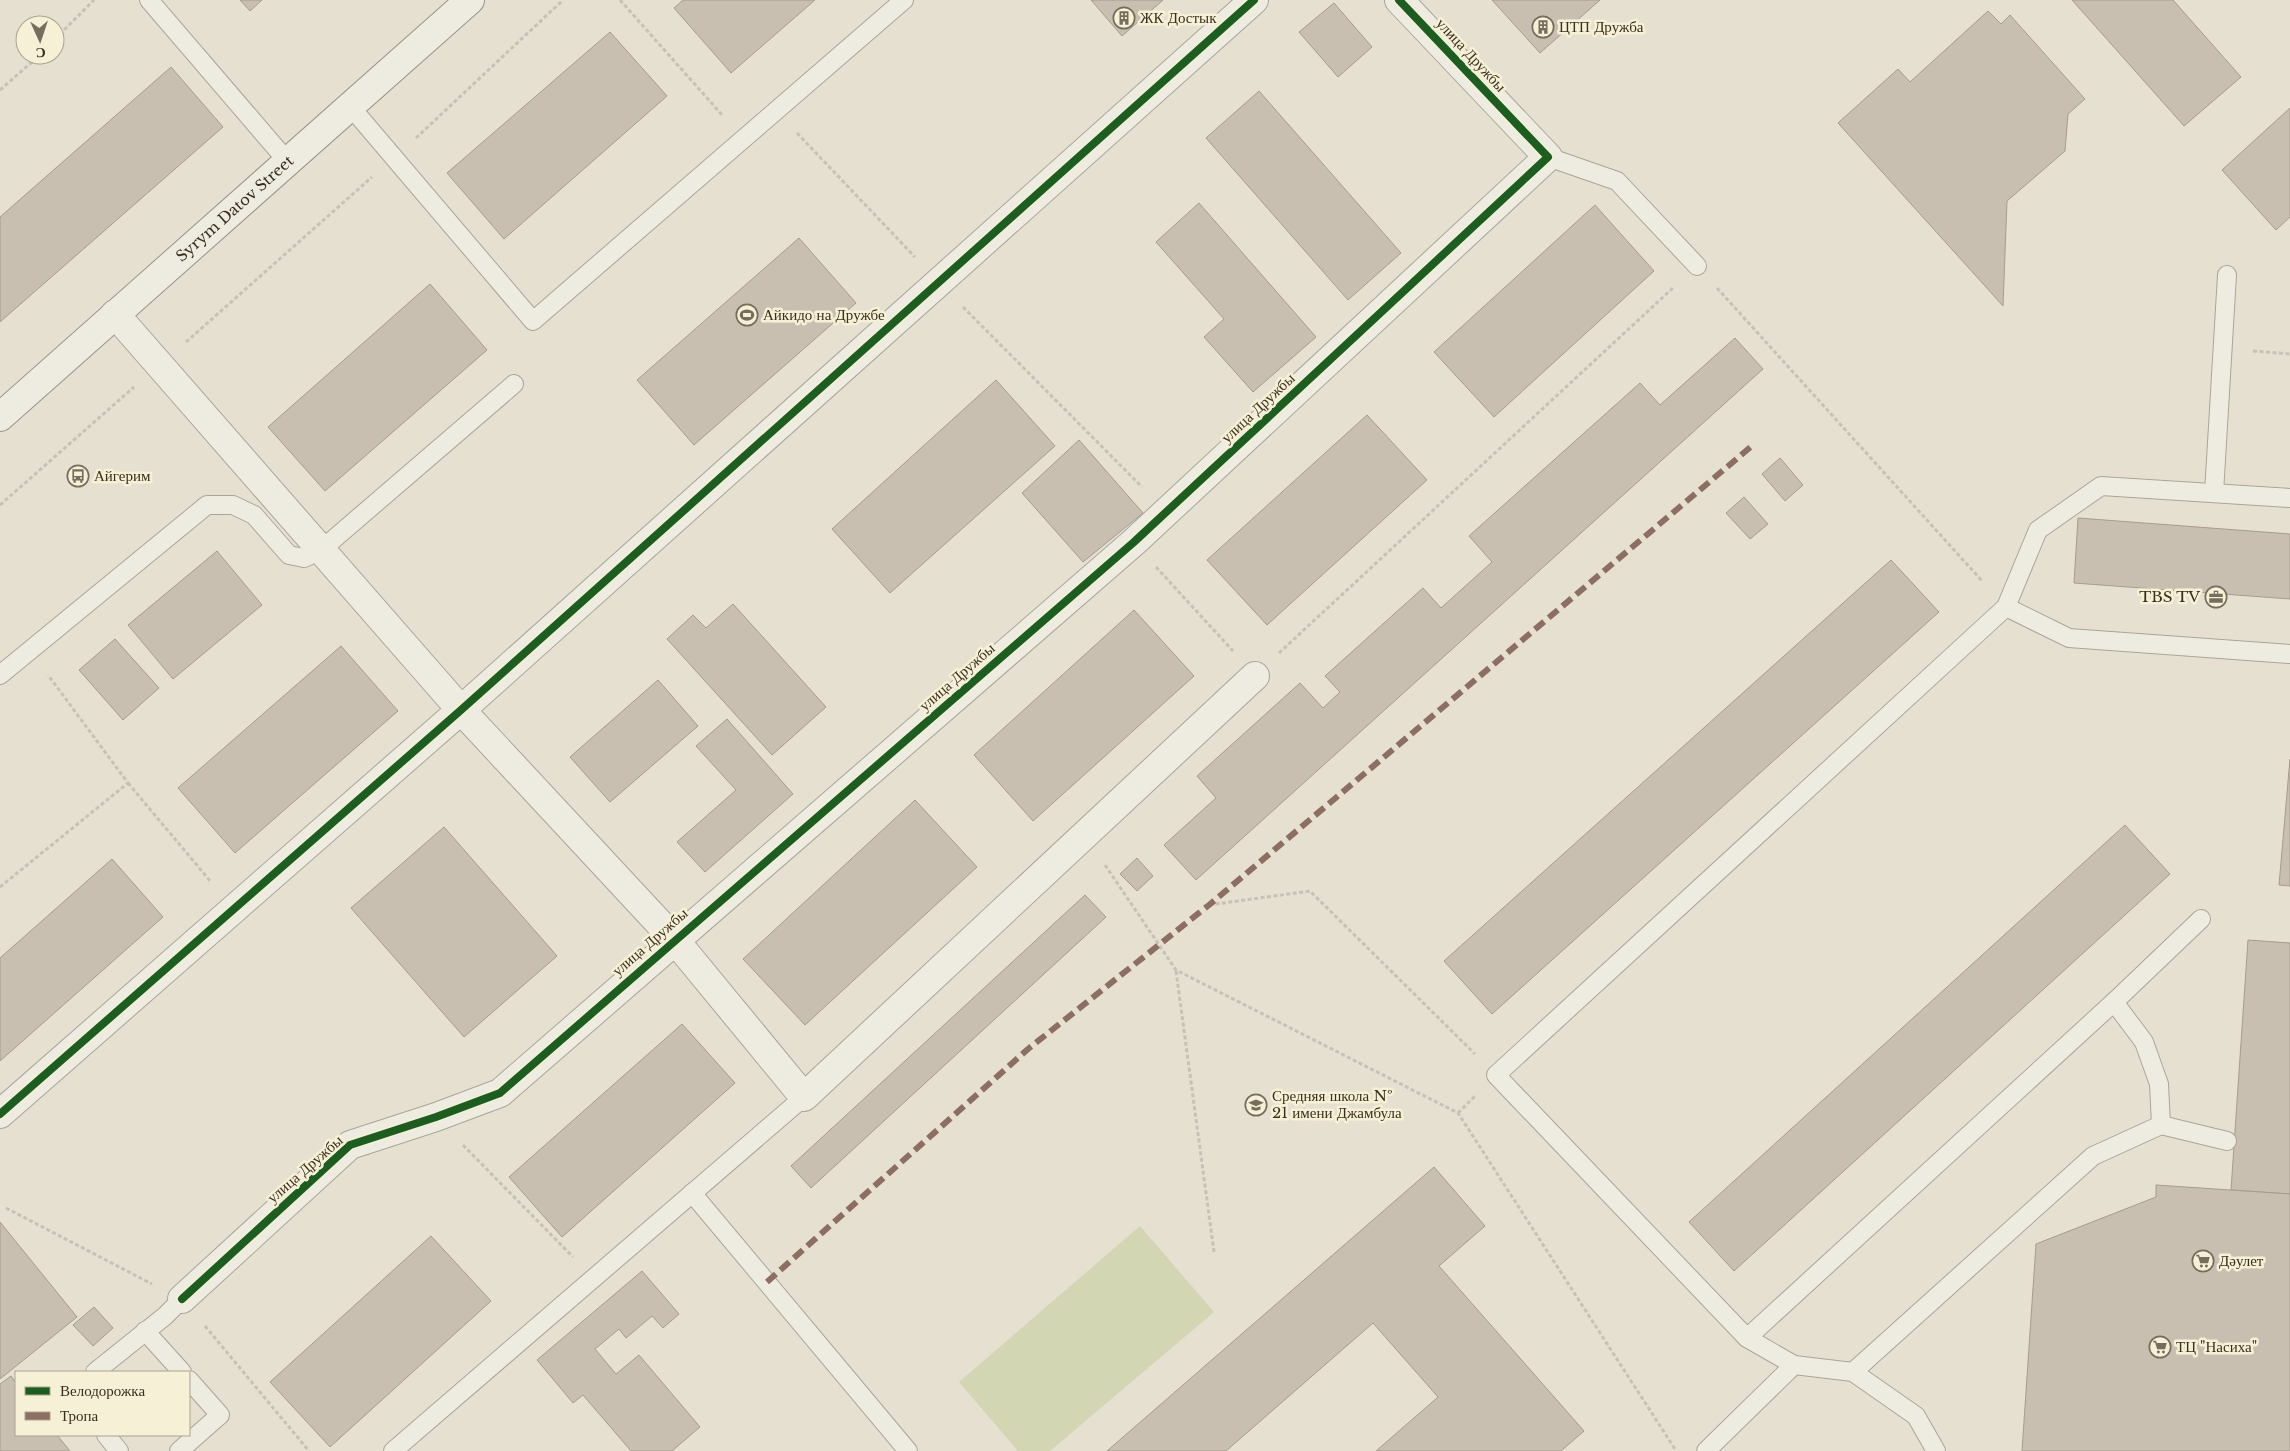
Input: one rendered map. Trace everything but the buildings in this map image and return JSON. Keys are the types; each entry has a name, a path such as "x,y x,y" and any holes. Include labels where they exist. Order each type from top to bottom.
{"street":[{"name":"Syrym Datov Street","path":"0,417 470,0"},
{"path":"0,1114 461,710 1254,0"},
{"name":"улица Дружбы","path":"182,1299 350,1145 436,1117 500,1093 674,939 1134,542 1548,157 1399,0"},
{"path":"115,314 461,710 674,939 804,1097 1255,676"}],"lane":[{"path":"149,0 288,162"},
{"path":"350,106 393,159 533,320 904,0"},
{"path":"1548,157 1617,181 1697,266"},
{"path":"2214,493 2227,274"},
{"path":"0,675 206,505 233,505 254,515 289,555 304,558 321,550 514,384"},
{"path":"1936,1451 1916,1416 1853,1372 1794,1365 1747,1338 1496,1075 2006,607 2038,530 2101,486 2290,498"},
{"path":"2006,607 2069,638 2290,654"},
{"path":"1747,1338 2114,1002 2201,919"},
{"path":"2114,1002 2144,1042 2159,1084 2161,1125"},
{"path":"393,1451 804,1097"},
{"path":"1853,1372 2093,1156 2161,1125 2227,1142"},
{"path":"692,1193 908,1451"},
{"path":"96,1371 165,1316 182,1299"},
{"path":"145,1331 181,1371"},
{"path":"1706,1451 1794,1365"},
{"path":"179,1451 220,1415 190,1381"},
{"path":"107,1436 119,1451"}],"path":[{"path":"65,29 94,0"},
{"path":"0,505 393,159 563,0"},
{"path":"620,0 744,139"},
{"path":"0,90 29,65"},
{"path":"776,111 938,283 1167,512"},
{"path":"1134,542 1255,676 1697,266 2006,607"},
{"path":"2222,349 2290,354"},
{"path":"30,650 128,783 234,909"},
{"path":"0,887 128,783"},
{"path":"1085,835 1176,970 1214,1252"},
{"path":"1209,905 1310,891 1496,1075"},
{"path":"1176,970 1458,1113 1676,1451"},
{"path":"436,1117 594,1278"}],"green space":[{"path":"1140,1226 1214,1312 1050,1451 1018,1451 959,1382"}],"marked path":[{"path":"767,1282 1028,1049 1209,905 1753,445"}],"cycle path":[{"path":"0,1114 461,710 1254,0"},
{"path":"182,1299 350,1145 436,1117 500,1093 1134,542 1548,157 1399,0"}],"place":[{"name":"ЖК Достык","path":"1124,18"},
{"name":"ЦТП Дружба","path":"1543,27"},
{"name":"Айкидо на Дружбе","path":"747,315"},
{"name":"Айгерим","path":"78,476"},
{"name":"TBS TV","path":"2216,597"},
{"name":"Средняя школа № 21 имени Джамбула","path":"1256,1105"},
{"name":"Дәулет","path":"2203,1261"},
{"name":"ТЦ \"Насиха\"","path":"2160,1347"}]}
